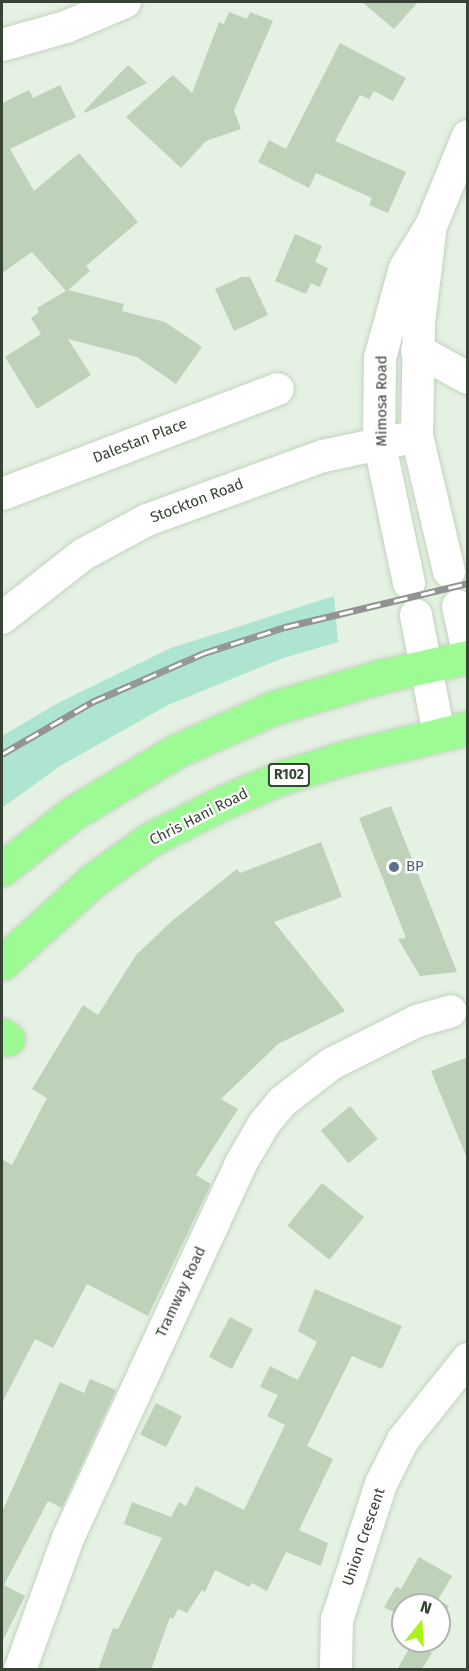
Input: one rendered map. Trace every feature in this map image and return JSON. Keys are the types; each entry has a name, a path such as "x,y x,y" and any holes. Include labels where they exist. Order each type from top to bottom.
{"main road":[{"path":"2,869 73,813 176,751 273,708 426,665 468,657"},
{"name":"Chris Hani Road","path":"2,963 92,880 160,835 280,778 453,732"}],"street":[{"path":"2,45 66,27 125,2"},
{"name":"Mimosa Road","path":"409,583 379,441 380,358 391,310 405,268 430,226 468,136"},
{"name":"Mimosa Road","path":"430,226 417,350 417,436 450,571"},
{"path":"417,350 468,378"},
{"name":"Dalestan Place","path":"2,494 278,389"},
{"name":"Stockton Road","path":"2,618 84,554 147,520 312,460 379,441 417,436"},
{"path":"458,606 468,652"},
{"path":"416,615 426,665 453,732"},
{"name":"Tramway Road","path":"20,1670 68,1538 236,1175 264,1124 282,1102 331,1064 417,1021 451,1011"},
{"name":"Union Crescent","path":"336,1670 337,1620 381,1484 404,1440 468,1359"}],"green space":[{"path":"334,596 338,642 283,658 168,705 60,766 2,808 2,736 58,703 171,648"}],"building":[{"path":"362,2 418,2 394,29"},
{"path":"229,12 247,19 250,12 273,21 234,110 241,129 206,141 181,168 126,117 173,75 192,93 219,22 224,24"},
{"path":"340,43 406,78 393,101 374,91 369,99 360,95 335,141 406,172 388,213 369,205 372,198 316,173 309,188 258,162 269,140 286,149"},
{"path":"128,65 147,83 85,113 84,111"},
{"path":"60,85 76,117 10,149 34,191 79,153 138,222 86,266 90,271 68,290 124,304 122,311 165,322 202,347 176,384 137,357 68,339 91,375 37,409 5,357 41,334 31,318 39,312 37,308 66,291 32,252 2,273 2,103 29,90 33,98"},
{"path":"295,234 322,246 315,262 328,268 320,287 311,283 306,294 275,281"},
{"path":"242,277 250,277 268,315 234,331 215,289"},
{"path":"391,806 457,972 420,976 398,939 406,938 359,818"},
{"path":"321,842 342,897 274,922 345,1011 278,1044 221,1099 238,1109 196,1175 211,1184 148,1316 87,1284 53,1348 35,1339 2,1403 2,1159 12,1165 47,1098 32,1089 83,1005 98,1015 136,955 173,920 237,869 240,873"},
{"path":"468,1057 468,1158 467,1158 431,1071"},
{"path":"350,1106 378,1139 349,1163 321,1130"},
{"path":"322,1183 364,1217 329,1260 287,1226"},
{"path":"315,1289 402,1326 382,1369 352,1356 307,1446 333,1459 299,1530 328,1543 321,1566 286,1552 267,1591 252,1583 249,1587 215,1570 205,1592 202,1590 187,1613 178,1609 173,1619 170,1617 151,1670 98,1670 113,1628 118,1629 162,1538 124,1524 132,1502 171,1517 179,1502 186,1506 196,1486 244,1510 285,1425 267,1416 278,1395 260,1387 270,1366 298,1380 317,1342 298,1331"},
{"path":"230,1317 253,1329 232,1369 209,1357"},
{"path":"90,1379 116,1390 62,1508 48,1501 4,1585 25,1596 2,1642 2,1512 60,1382 84,1393"},
{"path":"156,1403 182,1416 166,1447 140,1434"},
{"path":"419,1557 452,1576 442,1593 392,1593 396,1587 401,1589"},
{"path":"391,1595 391,1611 384,1607"},
{"path":"406,1653 432,1653 421,1670 397,1670"}],"railway":[{"path":"2,754 92,702 204,653 285,627 468,583"}],"place":[{"name":"BP","path":"394,867"}]}
